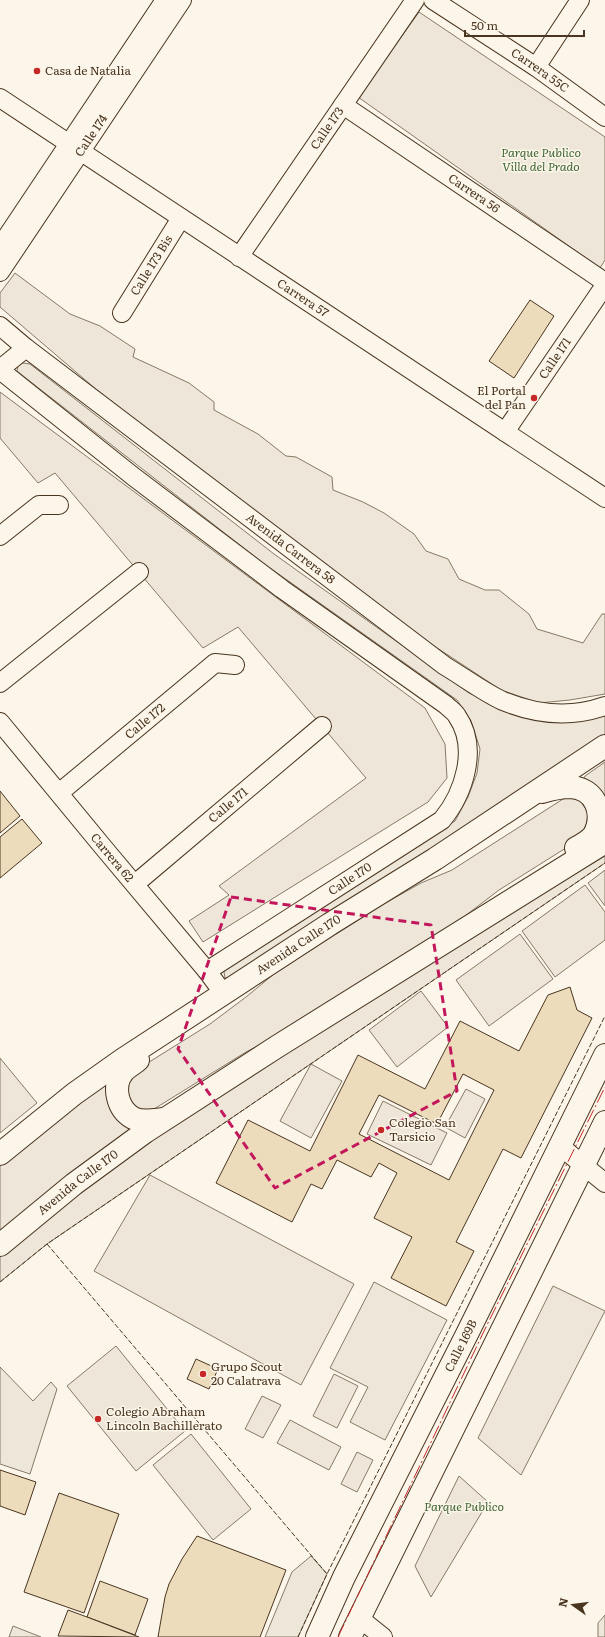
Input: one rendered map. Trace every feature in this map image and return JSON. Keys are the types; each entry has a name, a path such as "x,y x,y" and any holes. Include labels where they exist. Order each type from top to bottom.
{"main road":[{"name":"Avenida Calle 170","path":"0,1154 99,1076 330,924 434,859 605,746"},
{"path":"464,930 530,878 586,842 594,835 600,824 601,812 597,800 590,793 571,787 558,788 532,795"},
{"name":"Avenida Calle 170","path":"0,1245 104,1160 164,1119 605,842"},
{"path":"164,1119 147,1121 133,1118 122,1108 118,1100 116,1089 119,1079 124,1071 205,1007"},
{"name":"Calle 169B","path":"317,1637 344,1577 464,1340 605,1055"},
{"path":"350,1637 358,1617 605,1122"}],"street":[{"name":"Calle 174","path":"0,272 165,0"},
{"name":"Calle 174","path":"0,247 75,148 182,0"},
{"name":"Calle 173","path":"239,257 415,0"},
{"name":"Carrera 55C","path":"433,0 536,67 605,116"},
{"path":"536,67 580,0"},
{"name":"Carrera 57","path":"0,98 605,498"},
{"name":"Carrera 56","path":"343,105 605,282"},
{"name":"Calle 173 Bis","path":"122,313 180,218"},
{"name":"Calle 171","path":"505,432 605,285"},
{"name":"Avenida Carrera 58","path":"0,326 26,348 445,666 502,700 536,712 588,712 605,706"},
{"path":"0,369 26,348"},
{"name":"Calle 170","path":"0,369 134,477 282,589 446,705 457,716 466,736 466,765 458,796 451,809 442,820 207,971"},
{"path":"0,536 39,505 59,505"},
{"path":"0,683 139,572"},
{"name":"Calle 172","path":"59,793 215,662 235,665"},
{"name":"Carrera 62","path":"0,722 207,971 224,994"},
{"name":"Calle 171","path":"135,884 322,726"},
{"path":"560,1146 605,1183"},
{"path":"358,1617 383,1637"}],"highlighted area":[{"path":"231,897 431,925 457,1091 275,1188 178,1049"}],"green space":[{"name":"Parque Publico Villa del Prado","path":"419,12 605,137 605,260 600,268 358,97"},
{"path":"15,273 70,314 100,326 135,349 133,357 189,383 214,402 214,410 258,434 286,456 296,457 332,477 333,490 363,502 384,513 414,534 426,551 448,559 459,579 485,590 499,590 529,614 537,629 583,643 602,614 605,614 605,694 570,700 539,703 501,690 422,638 264,519 97,390 0,307 0,293"},
{"path":"23,363 30,364 274,554 469,693 513,711 605,712 605,737 231,979 225,978 224,972 226,968 455,821 468,797 477,773 480,749 471,721 457,700 263,563 17,371 18,365"},
{"path":"0,392 425,708 445,744 447,778 428,802 203,942 189,921 229,895 219,886 366,778 238,627 203,648 55,473 38,483 0,438"},
{"path":"605,762 605,798 601,790 583,780 585,776"},
{"path":"572,797 584,801 594,818 577,841 499,890 448,929 294,1027 246,1052 154,1109 144,1110 137,1108 124,1095 130,1074 210,1024 274,974 380,906 421,883 452,870 563,799"},
{"path":"605,856 605,863 47,1244 0,1282 0,1251 73,1191 433,958"},
{"path":"605,870 605,906 588,883"},
{"path":"585,885 605,912 605,940 555,977 522,931"},
{"path":"520,934 553,979 489,1026 456,980"},
{"path":"421,991 448,1027 397,1067 369,1030"},
{"path":"0,1058 37,1103 0,1133"},
{"path":"311,1064 342,1081 311,1138 280,1121"},
{"path":"105,1085 135,1129 0,1237 0,1163 48,1125"},
{"path":"466,1089 485,1099 465,1138 445,1127"},
{"path":"383,1101 447,1133 431,1165 367,1134"},
{"path":"150,1175 354,1284 301,1385 94,1271"},
{"path":"553,1286 605,1311 521,1475 478,1438"},
{"path":"116,1346 185,1431 136,1471 67,1386"},
{"path":"334,1374 358,1386 337,1428 313,1416"},
{"path":"262,1396 281,1405 263,1438 245,1429"},
{"path":"290,1420 341,1447 329,1470 277,1443"},
{"path":"191,1434 251,1509 213,1540 153,1465"},
{"path":"357,1452 373,1460 357,1492 341,1484"},
{"name":"Parque Publico","path":"459,1476 488,1502 431,1597 415,1566"},
{"path":"605,1615 605,1637 598,1637 598,1623"},
{"path":"13,1626 41,1637 9,1637"}],"shaded area":[{"path":"374,1282 447,1320 385,1440 350,1422 368,1387 330,1368"},
{"path":"0,1367 33,1401 51,1382 57,1389 30,1474 0,1464"},
{"path":"311,1556 327,1574 298,1637 265,1637 292,1572"}],"building":[{"path":"530,300 554,316 514,378 489,361"},
{"path":"0,791 20,816 0,833"},
{"path":"22,819 42,843 0,878 0,837"},
{"path":"570,987 577,1010 592,1018 521,1158 503,1149 456,1242 474,1251 446,1306 391,1278 412,1237 374,1218 397,1173 379,1163 371,1177 337,1160 322,1189 311,1184 292,1222 216,1183 248,1120 310,1151 358,1055 425,1089 460,1021 519,1051 548,995","holes":["463,1074 494,1090 449,1180 359,1134 379,1095 437,1124"]},
{"name":"Grupo Scout 20 Calatrava","path":"196,1359 218,1369 209,1389 187,1379"},
{"path":"0,1470 36,1482 25,1515 0,1506"},
{"path":"59,1493 119,1514 84,1613 24,1592"},
{"path":"197,1536 286,1570 260,1637 158,1637 165,1597 169,1584 182,1559"},
{"path":"100,1581 148,1599 135,1635 87,1617"},
{"path":"68,1610 87,1617 139,1637 58,1636"}],"fence":[{"path":"0,1282 47,1244 605,863"},
{"path":"298,1637 327,1574 605,1016"},
{"path":"47,1244 327,1574"}],"power":[{"path":"338,1637 486,1327 605,1087"}],"place":[{"name":"Casa de Natalia","path":"37,71"},
{"name":"El Portal del Pan","path":"534,398"},
{"name":"Colegio San Tarsicio","path":"381,1130"},
{"name":"Grupo Scout 20 Calatrava","path":"203,1374"},
{"name":"Colegio Abraham Lincoln Bachillerato","path":"98,1419"}]}
